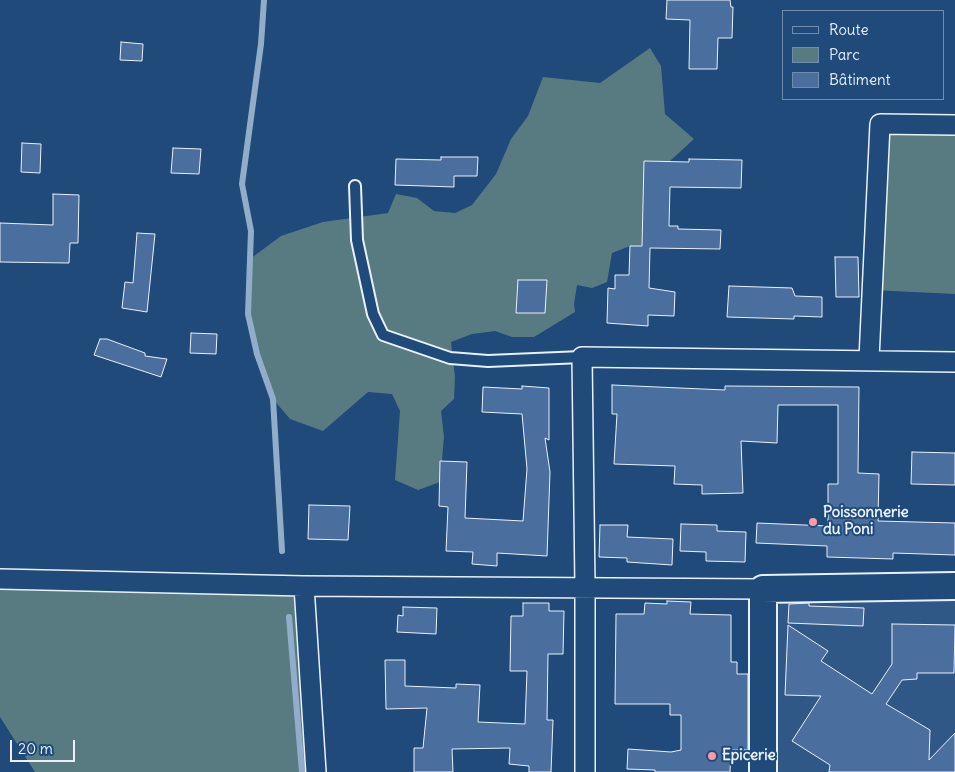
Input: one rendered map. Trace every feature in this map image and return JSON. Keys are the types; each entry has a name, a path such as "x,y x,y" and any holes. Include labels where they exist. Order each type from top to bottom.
{"main road":[{"path":"764,772 763,589 955,586"}],"street":[{"path":"869,359 880,124 955,125"},
{"path":"584,772 586,586 582,357 869,359 955,362"},
{"path":"0,579 304,586 586,586 763,589"},
{"path":"304,586 316,772"}],"lane":[{"path":"355,186 357,240 373,314 384,335 450,358 488,361 582,357"}],"shaded area":[{"path":"788,598 955,601 955,772 776,772 774,610"}],"green space":[{"path":"650,48 661,66 665,114 694,139 670,161 644,161 650,246 630,246 612,253 607,282 592,288 577,285 574,304 575,312 534,337 512,337 495,331 472,334 451,342 455,377 454,399 441,411 444,437 440,482 418,490 395,480 400,411 392,394 368,392 323,431 290,419 273,399 257,354 248,314 250,259 281,236 323,222 388,213 396,194 417,198 434,211 455,213 472,205 496,174 511,139 528,116 543,77 600,83"},
{"path":"880,124 955,125 955,294 872,290"},
{"path":"0,579 304,586 316,772 35,772 0,717"}],"building":[{"path":"667,0 730,0 731,7 733,7 732,38 718,38 717,69 689,69 690,20 666,19"},
{"path":"121,42 143,44 142,61 120,60"},
{"path":"22,143 41,144 40,173 21,172"},
{"path":"173,148 201,149 199,174 171,173"},
{"path":"441,157 478,157 477,176 454,176 454,187 395,185 396,159 441,160"},
{"path":"689,159 742,160 741,188 670,187 669,226 678,226 678,229 721,230 720,249 650,248 649,288 675,292 674,316 648,315 648,326 607,323 608,288 615,289 615,275 629,275 630,246 642,246 644,161 689,162"},
{"path":"53,194 79,195 78,243 70,243 69,263 0,262 0,223 53,225"},
{"path":"137,233 155,234 147,312 122,308 125,282 133,283"},
{"path":"835,257 858,257 859,297 836,297"},
{"path":"518,280 547,280 545,313 516,313"},
{"path":"729,286 792,288 795,296 822,297 822,317 794,316 794,319 727,317"},
{"path":"191,333 217,334 216,354 190,353"},
{"path":"100,339 107,339 145,353 145,356 167,359 161,377 94,355"},
{"path":"612,385 725,390 725,386 859,387 858,473 879,474 878,521 955,523 955,555 893,553 893,559 827,557 827,546 756,543 757,523 828,526 828,484 838,484 838,405 778,405 777,443 741,441 743,493 702,494 702,485 674,484 675,466 614,464 617,414 612,414"},
{"path":"522,386 549,388 549,440 545,438 550,472 547,556 497,553 497,566 472,564 473,552 446,551 448,507 439,506 440,461 467,462 465,518 523,521 527,469 522,414 482,412 483,387 522,389"},
{"path":"912,452 955,453 955,485 911,484"},
{"path":"309,505 350,506 348,540 308,539"},
{"path":"681,524 717,525 717,531 746,532 745,562 706,561 706,552 680,551"},
{"path":"600,525 628,525 627,537 673,539 672,565 627,562 627,558 599,557"},
{"path":"667,601 691,602 690,614 731,615 731,662 737,662 737,674 748,674 748,750 731,750 730,772 655,772 655,770 627,769 628,749 671,752 681,750 681,715 670,715 670,704 615,704 616,614 644,614 645,603 667,604"},
{"path":"523,603 549,603 549,611 564,611 563,654 548,654 547,720 553,720 551,772 529,772 529,766 509,764 510,748 452,749 453,772 414,772 414,748 423,748 427,708 386,709 385,660 405,660 405,686 456,688 456,684 480,685 478,722 525,724 527,671 510,671 511,616 523,616"},
{"path":"809,603 809,606 864,608 863,626 788,623 789,604"},
{"path":"403,607 437,608 436,634 397,632 398,615 403,616"},
{"path":"892,624 955,625 954,673 917,673 917,679 902,680 886,704 930,730 929,760 955,733 955,772 829,772 830,765 792,741 821,696 785,695 788,625 828,651 821,661 872,694 892,664"}],"waterway":[{"path":"264,0 261,44 242,184 251,231 248,314 257,354 273,399 282,551"},
{"path":"289,617 302,772"}],"place":[{"name":"Poissonnerie du Poni","path":"813,522"},
{"name":"Epicerie","path":"712,756"}]}
